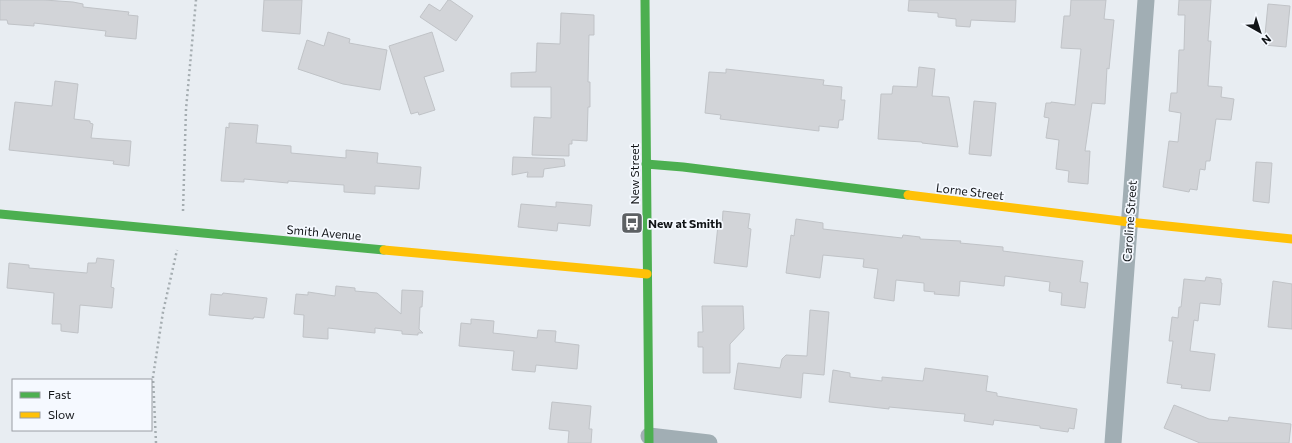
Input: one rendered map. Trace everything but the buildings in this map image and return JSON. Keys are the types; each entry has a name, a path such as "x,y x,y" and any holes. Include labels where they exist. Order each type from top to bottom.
{"street":[{"name":"New Street","path":"645,0 649,439"},
{"name":"Caroline Street","path":"1113,443 1146,0"},
{"name":"Lorne Street","path":"646,164 683,167 1129,222 1292,239"},
{"name":"Smith Avenue","path":"0,214 647,274"},
{"path":"649,439 709,443"}],"traffic: fast":[{"path":"645,0 649,443"},
{"path":"646,164 683,167 908,195"},
{"path":"0,214 384,250"}],"traffic: slow":[{"path":"908,195 1129,222 1292,239"},
{"path":"384,250 647,274"}],"place":[{"name":"New at Smith","path":"632,223"}]}
